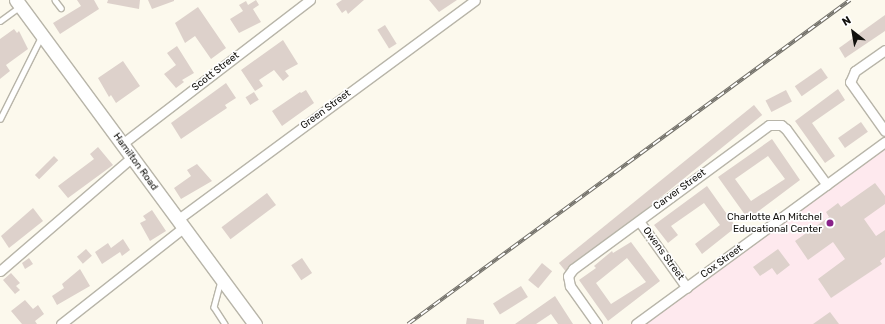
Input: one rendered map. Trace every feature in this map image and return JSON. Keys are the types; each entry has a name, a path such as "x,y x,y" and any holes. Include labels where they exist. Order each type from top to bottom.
{"street":[{"name":"Scott Street","path":"122,144 310,0"},
{"name":"Green Street","path":"61,324 180,224 471,1"},
{"name":"Hamilton Road","path":"18,3 255,324"},
{"path":"885,50 855,70 850,82 885,131"},
{"name":"Carver Street","path":"597,324 570,286 568,276 573,268 769,125 775,124 786,129 827,186"},
{"name":"Cox Street","path":"636,324 827,186 885,142"},
{"path":"0,271 132,157"},
{"name":"Owens Street","path":"639,221 687,288"}],"lane":[{"path":"55,0 61,8"},
{"path":"0,21 18,3"},
{"path":"0,119 42,35"},
{"path":"222,280 214,307 225,324"}],"shaded area":[{"name":"Charlotte An Mitchel Educational Center","path":"885,142 885,324 636,324"}],"building":[{"path":"77,0 94,0 99,9 60,34 53,23 81,6"},
{"path":"108,0 140,0 139,9 107,3"},
{"path":"148,0 174,0 174,1 152,9"},
{"path":"256,0 259,5 253,9 261,22 239,33 230,19 243,11 239,5 246,1 248,5"},
{"path":"342,0 364,0 348,14 346,10 342,13 336,4"},
{"path":"429,0 457,0 439,12"},
{"path":"198,7 226,48 211,59 195,36 185,43 175,23"},
{"path":"885,15 885,31 845,58 839,48"},
{"path":"385,25 397,44 389,48 377,30"},
{"path":"14,29 17,33 19,31 28,49 6,65 10,71 0,79 0,39"},
{"path":"283,40 298,64 285,71 289,76 283,81 274,70 259,80 263,86 255,91 241,70"},
{"path":"177,46 194,73 182,80 184,82 176,88 164,74 176,65 167,53"},
{"path":"123,61 140,86 116,103 111,95 109,97 98,78"},
{"path":"821,68 828,78 802,96 795,86"},
{"path":"226,83 236,98 225,105 227,108 181,139 171,123"},
{"path":"838,89 845,100 812,123 835,156 825,163 795,121"},
{"path":"306,90 314,103 282,126 272,111 300,92 301,93"},
{"path":"786,90 792,102 771,112 766,100"},
{"path":"254,92 259,100 250,105 246,97"},
{"path":"754,105 762,115 567,273 559,263"},
{"path":"861,122 868,132 845,148 838,138"},
{"path":"772,139 800,180 748,219 718,177","holes":["768,156 785,179 751,201 735,179"]},
{"path":"98,147 113,165 68,198 58,186 94,159 90,154"},
{"path":"54,156 58,160 39,179 35,175"},
{"path":"197,164 212,181 181,199 174,188 191,176 187,170"},
{"path":"875,183 885,196 885,204 864,219 876,236 885,230 885,257 880,261 882,264 831,298 818,279 845,259 833,242 808,260 795,241 829,217 826,212 838,203 841,207"},
{"path":"707,186 736,227 702,254 695,244 720,225 704,203 671,226 678,235 668,243 654,225"},
{"path":"267,193 276,205 231,239 221,227"},
{"path":"33,208 43,221 9,248 1,236"},
{"path":"152,210 166,231 150,241 140,223 146,220 143,216"},
{"path":"123,239 130,250 122,256 120,252 102,264 95,252 108,243 111,248"},
{"path":"631,242 660,281 608,321 579,280 596,268 594,266 612,251 613,253","holes":["627,258 646,282 611,304 596,283"]},
{"path":"86,249 92,256 83,264 77,257"},
{"path":"778,249 790,265 777,275 772,268 760,276 753,267"},
{"path":"29,258 33,264 25,269 22,263"},
{"path":"302,258 312,273 301,280 291,265"},
{"path":"542,263 552,271 538,288 528,280"},
{"path":"80,269 90,286 57,305 52,296 64,288 62,284"},
{"path":"11,273 20,283 16,286 20,290 15,294 3,280"},
{"path":"521,286 528,297 500,315 493,303"},
{"path":"555,296 573,324 558,324 551,314 536,324 515,324"},
{"path":"25,300 33,309 38,305 44,314 35,321 37,324 22,324 11,311"},
{"path":"830,312 839,324 813,324"},
{"path":"467,318 484,320 484,324 466,324"}],"railway":[{"path":"408,324 850,0"}],"place":[{"name":"Charlotte An Mitchel Educational Center","path":"830,223"}]}
